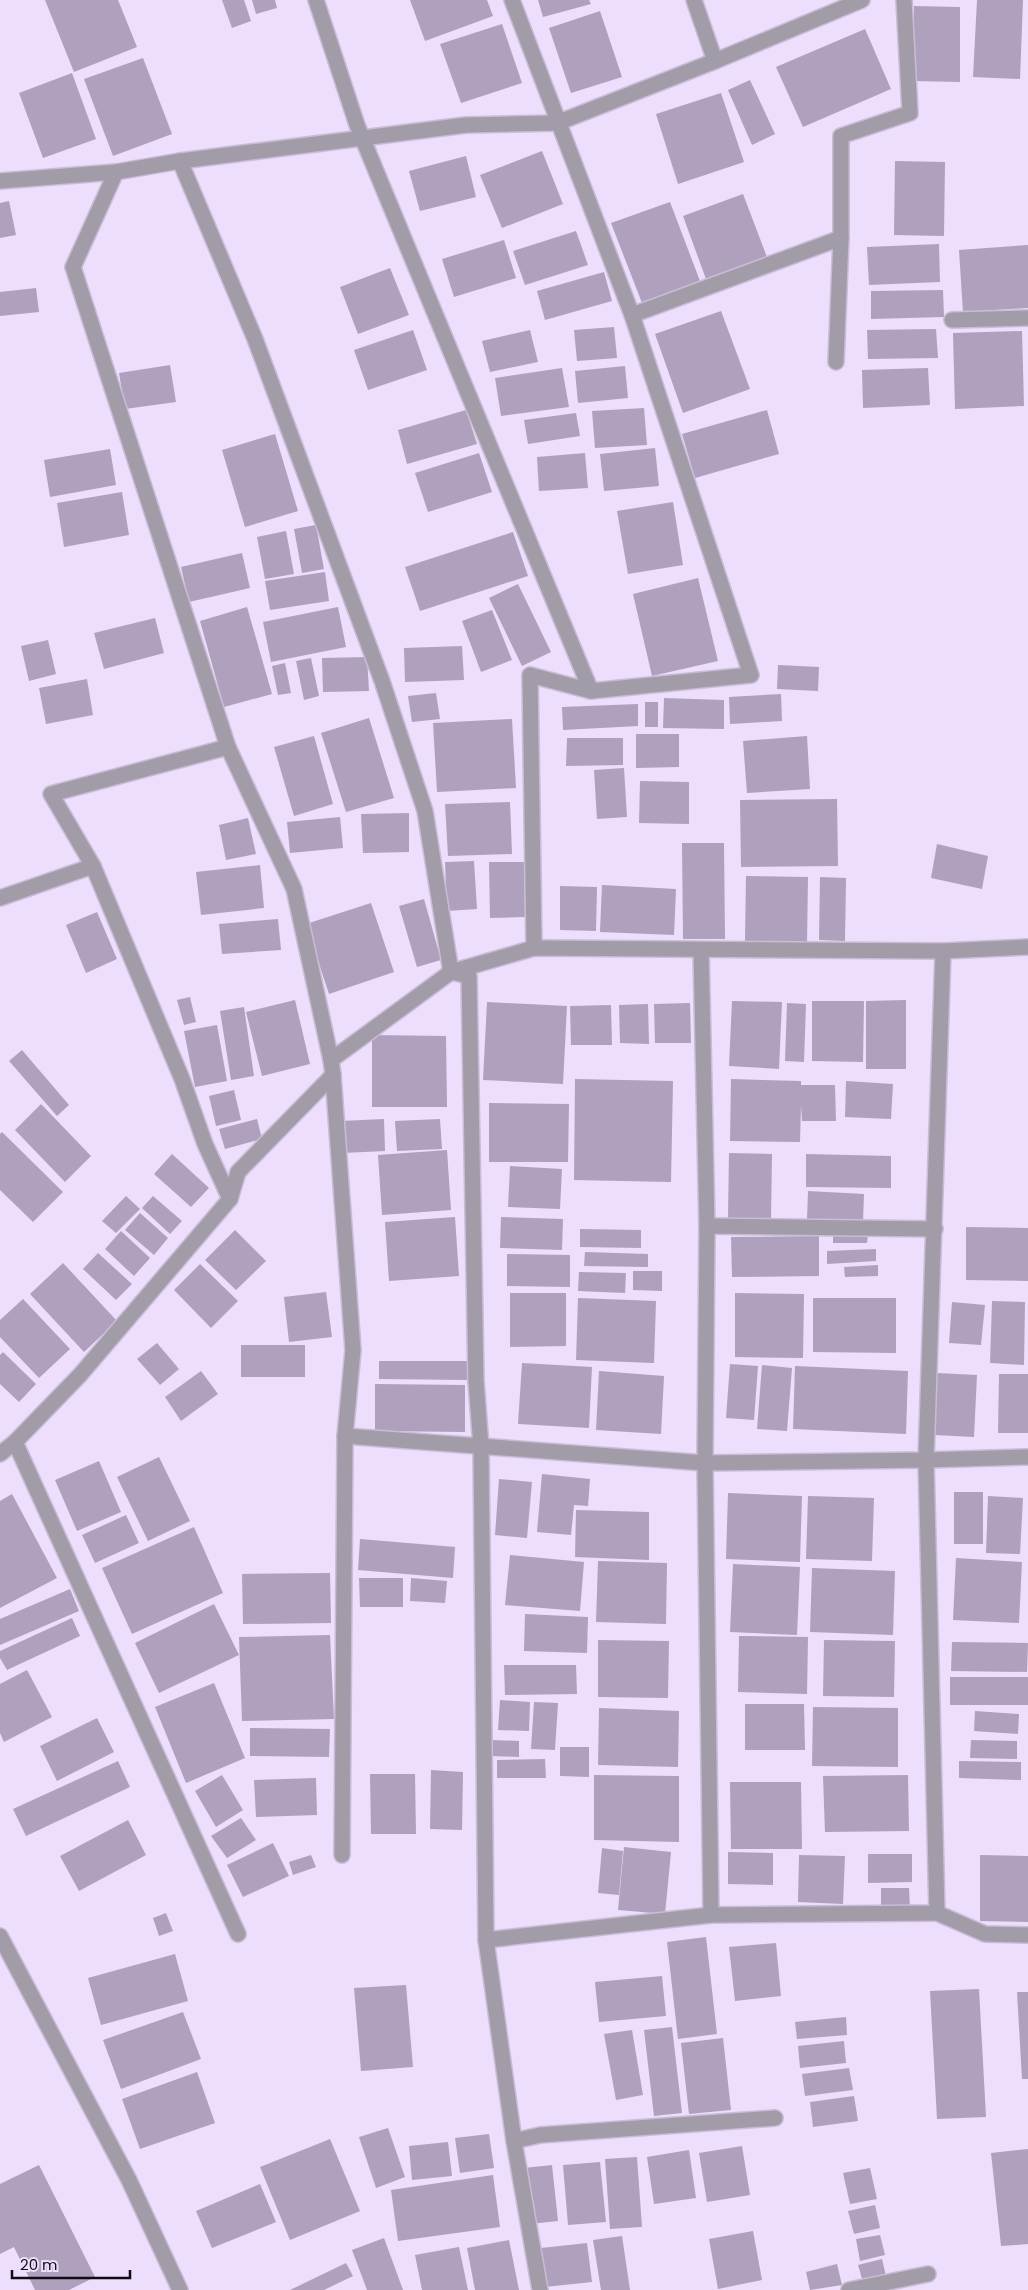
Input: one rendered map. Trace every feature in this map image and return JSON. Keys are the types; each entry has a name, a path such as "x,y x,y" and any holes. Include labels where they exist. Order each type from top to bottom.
{"street":[{"path":"316,0 364,139 591,691"},
{"path":"512,0 557,123 632,315 751,675 591,691 530,675 534,948"},
{"path":"694,0 715,61"},
{"path":"0,181 116,172 180,161 466,125 557,123 715,61 862,0"},
{"path":"836,362 841,238 841,136 910,113 904,0"},
{"path":"180,161 255,339 385,691 425,811 451,972"},
{"path":"116,172 72,267 228,747 294,889 332,1067 353,1350 344,1436 342,1855"},
{"path":"632,315 841,238"},
{"path":"952,320 1028,318"},
{"path":"228,747 51,794 93,866 182,1079 205,1144 230,1199"},
{"path":"0,898 93,866"},
{"path":"0,1454 15,1442 80,1375 230,1199 238,1172 332,1067 451,972 534,948 943,951 1028,947"},
{"path":"702,950 707,1226 705,1463 712,1915"},
{"path":"937,1913 926,1460 943,951"},
{"path":"451,972 469,976 476,1382 481,1447 486,1940 514,2141 540,2290"},
{"path":"707,1226 935,1229"},
{"path":"344,1436 705,1463 1028,1458"},
{"path":"15,1442 238,1934"},
{"path":"486,1940 712,1915 937,1913 985,1934 1028,1935"},
{"path":"0,1936 129,2180 180,2290"},
{"path":"514,2141 540,2135 776,2118"},
{"path":"849,2290 928,2274"}],"building":[{"path":"45,0 118,0 137,47 74,72"},
{"path":"222,0 244,0 251,21 232,28"},
{"path":"252,0 275,0 277,8 256,14"},
{"path":"410,0 487,0 493,16 425,41"},
{"path":"538,0 589,0 591,4 543,17"},
{"path":"977,0 1023,0 1020,79 973,77"},
{"path":"914,6 960,7 960,82 913,81"},
{"path":"600,11 622,77 571,93 549,28"},
{"path":"502,24 522,83 461,103 440,44"},
{"path":"865,29 891,89 803,127 776,67"},
{"path":"143,58 172,134 113,156 84,79"},
{"path":"72,73 96,139 43,158 19,93"},
{"path":"750,80 775,134 752,145 728,90"},
{"path":"721,93 744,162 678,184 656,114"},
{"path":"542,151 563,204 502,228 480,175"},
{"path":"466,156 476,197 420,211 409,171"},
{"path":"895,161 945,162 944,236 894,235"},
{"path":"743,194 767,257 706,279 683,216"},
{"path":"9,201 16,235 0,238 0,203"},
{"path":"670,202 700,281 642,303 611,223"},
{"path":"576,231 588,265 525,285 513,251"},
{"path":"504,240 516,278 454,297 442,259"},
{"path":"939,244 940,282 869,285 867,247"},
{"path":"1028,245 1028,308 963,312 959,250"},
{"path":"390,268 409,315 358,334 340,287"},
{"path":"604,272 612,301 545,320 537,291"},
{"path":"36,288 39,312 0,316 0,292"},
{"path":"943,290 944,317 871,319 871,291"},
{"path":"721,311 750,389 683,413 655,334"},
{"path":"614,327 617,358 577,361 574,330"},
{"path":"936,329 938,358 868,359 867,330"},
{"path":"413,330 427,370 368,390 354,350"},
{"path":"530,330 538,362 490,372 482,341"},
{"path":"1022,331 1024,406 955,409 953,333"},
{"path":"170,365 176,402 125,409 119,373"},
{"path":"625,366 628,398 578,403 575,371"},
{"path":"562,368 569,407 501,416 495,378"},
{"path":"928,368 930,405 863,408 862,370"},
{"path":"644,408 647,445 595,448 592,411"},
{"path":"466,410 477,444 407,464 398,430"},
{"path":"767,410 779,454 695,478 682,434"},
{"path":"576,413 580,436 528,444 524,420"},
{"path":"275,434 298,511 245,527 222,450"},
{"path":"655,448 659,486 604,491 600,454"},
{"path":"110,449 116,485 50,497 44,460"},
{"path":"479,453 492,492 428,512 415,473"},
{"path":"585,453 588,488 539,491 537,457"},
{"path":"122,492 129,535 64,547 57,503"},
{"path":"673,502 683,565 628,574 617,511"},
{"path":"316,525 324,569 302,573 294,529"},
{"path":"286,531 294,574 265,579 257,537"},
{"path":"513,532 528,576 420,611 405,567"},
{"path":"242,553 250,588 189,602 181,567"},
{"path":"325,572 329,601 270,610 265,581"},
{"path":"698,578 718,661 652,676 633,594"},
{"path":"518,584 551,652 522,666 489,598"},
{"path":"247,607 272,694 224,707 200,621"},
{"path":"338,607 346,647 271,662 263,622"},
{"path":"492,610 512,660 481,672 462,621"},
{"path":"155,618 164,653 104,669 94,633"},
{"path":"48,640 56,674 29,681 21,646"},
{"path":"462,646 464,680 405,682 404,648"},
{"path":"367,657 369,691 323,692 322,658"},
{"path":"311,658 319,696 304,700 296,661"},
{"path":"285,663 291,693 278,695 272,666"},
{"path":"778,665 819,667 818,691 777,689"},
{"path":"87,679 93,715 46,724 39,688"},
{"path":"436,693 440,719 412,722 408,696"},
{"path":"781,694 782,721 730,724 729,697"},
{"path":"664,698 724,700 724,729 663,728"},
{"path":"645,702 658,702 658,727 645,727"},
{"path":"638,704 638,726 563,730 562,707"},
{"path":"369,718 394,798 346,812 321,733"},
{"path":"512,719 516,788 437,792 433,723"},
{"path":"636,734 679,734 679,767 636,768"},
{"path":"314,736 333,804 294,816 274,747"},
{"path":"807,736 810,789 747,793 743,741"},
{"path":"567,738 623,738 623,765 566,766"},
{"path":"624,768 627,817 597,819 594,770"},
{"path":"640,781 689,782 689,824 639,823"},
{"path":"837,799 838,866 741,867 740,800"},
{"path":"510,802 512,854 448,856 445,804"},
{"path":"409,813 409,852 363,853 361,814"},
{"path":"340,817 343,848 290,853 287,822"},
{"path":"248,818 256,854 226,860 219,825"},
{"path":"682,843 724,843 725,939 683,939"},
{"path":"937,844 988,856 982,889 931,878"},
{"path":"474,861 477,909 447,911 445,862"},
{"path":"489,862 524,862 525,917 490,918"},
{"path":"260,865 264,908 201,915 196,872"},
{"path":"746,876 808,877 807,943 745,941"},
{"path":"820,877 846,878 845,941 819,940"},
{"path":"602,885 676,889 674,935 600,932"},
{"path":"560,886 597,887 596,931 560,930"},
{"path":"424,899 441,960 417,967 399,906"},
{"path":"371,903 394,972 329,994 306,924"},
{"path":"97,912 117,959 86,973 66,925"},
{"path":"278,919 281,950 222,954 219,924"},
{"path":"190,997 196,1022 184,1025 177,1000"},
{"path":"295,1000 310,1064 262,1076 246,1012"},
{"path":"906,1000 906,1069 866,1069 866,1001"},
{"path":"732,1001 782,1002 779,1069 729,1066"},
{"path":"812,1001 864,1001 863,1062 812,1061"},
{"path":"487,1002 567,1006 563,1084 483,1080"},
{"path":"690,1003 691,1043 655,1043 654,1004"},
{"path":"787,1003 806,1004 804,1062 785,1061"},
{"path":"648,1004 649,1044 620,1043 619,1005"},
{"path":"611,1005 612,1045 571,1045 570,1006"},
{"path":"244,1007 254,1076 231,1080 220,1011"},
{"path":"217,1025 227,1081 195,1087 184,1031"},
{"path":"372,1035 446,1036 447,1107 372,1107"},
{"path":"22,1050 69,1105 57,1116 9,1061"},
{"path":"575,1079 673,1081 671,1182 574,1180"},
{"path":"731,1079 801,1081 801,1085 835,1085 836,1121 802,1121 801,1105 800,1142 730,1141"},
{"path":"846,1081 893,1084 891,1119 845,1117"},
{"path":"234,1090 241,1120 216,1126 209,1096"},
{"path":"489,1103 569,1104 568,1162 489,1162"},
{"path":"41,1104 91,1156 65,1182 15,1130"},
{"path":"257,1119 262,1139 225,1149 219,1129"},
{"path":"384,1119 385,1151 343,1153 341,1121"},
{"path":"440,1119 442,1149 397,1151 395,1121"},
{"path":"2,1132 63,1192 33,1222 0,1190 0,1134"},
{"path":"447,1150 451,1210 382,1215 378,1155"},
{"path":"729,1153 772,1154 771,1220 728,1218"},
{"path":"172,1154 209,1188 191,1207 154,1174"},
{"path":"806,1154 891,1156 891,1188 806,1187"},
{"path":"510,1166 562,1169 560,1209 508,1207"},
{"path":"808,1191 864,1194 863,1222 807,1219"},
{"path":"126,1196 140,1209 116,1233 102,1221"},
{"path":"153,1196 182,1221 170,1234 142,1208"},
{"path":"140,1213 168,1238 154,1255 125,1230"},
{"path":"455,1217 459,1276 389,1281 385,1222"},
{"path":"501,1217 563,1219 562,1250 500,1248"},
{"path":"966,1227 1028,1228 1028,1281 966,1280"},
{"path":"580,1229 641,1230 641,1248 580,1247"},
{"path":"235,1230 266,1261 236,1290 205,1260"},
{"path":"121,1231 150,1258 134,1276 105,1249"},
{"path":"833,1234 868,1235 867,1243 833,1243"},
{"path":"819,1236 819,1276 732,1277 731,1237"},
{"path":"876,1249 876,1261 827,1264 827,1251"},
{"path":"585,1252 648,1254 648,1267 584,1266"},
{"path":"98,1253 132,1284 116,1300 83,1269"},
{"path":"507,1254 570,1255 570,1287 507,1286"},
{"path":"63,1263 117,1321 84,1352 30,1294"},
{"path":"200,1264 238,1301 211,1328 174,1290"},
{"path":"878,1265 878,1276 845,1277 844,1267"},
{"path":"633,1271 662,1271 662,1291 633,1290"},
{"path":"579,1272 626,1273 625,1293 578,1291"},
{"path":"326,1292 332,1337 289,1342 284,1297"},
{"path":"510,1293 566,1293 566,1346 510,1347"},
{"path":"735,1293 804,1294 803,1358 735,1357"},
{"path":"578,1298 656,1301 654,1363 576,1360"},
{"path":"813,1298 896,1298 896,1353 813,1352"},
{"path":"23,1299 70,1349 39,1378 0,1337 0,1320"},
{"path":"992,1301 1025,1302 1024,1365 990,1363"},
{"path":"952,1302 985,1305 981,1345 949,1343"},
{"path":"157,1343 179,1369 160,1385 137,1359"},
{"path":"241,1345 305,1345 305,1377 241,1377"},
{"path":"3,1352 36,1384 19,1402 0,1384 0,1355"},
{"path":"379,1361 467,1361 467,1380 379,1379"},
{"path":"522,1363 592,1367 589,1428 518,1424"},
{"path":"730,1364 758,1366 754,1420 726,1418"},
{"path":"762,1365 792,1368 787,1431 757,1429"},
{"path":"795,1366 908,1371 906,1434 793,1429"},
{"path":"201,1371 218,1394 181,1421 165,1397"},
{"path":"599,1371 664,1376 661,1434 596,1430"},
{"path":"937,1373 977,1375 974,1437 934,1435"},
{"path":"999,1374 1028,1374 1028,1433 998,1433"},
{"path":"375,1384 465,1385 465,1432 375,1431"},
{"path":"159,1457 190,1521 148,1541 117,1477"},
{"path":"99,1461 121,1512 77,1531 55,1480"},
{"path":"542,1474 590,1479 588,1506 574,1505 571,1535 537,1532"},
{"path":"499,1479 532,1482 527,1538 495,1535"},
{"path":"954,1492 983,1492 983,1544 954,1544"},
{"path":"728,1493 802,1496 800,1562 726,1559"},
{"path":"12,1494 57,1578 0,1608 0,1501"},
{"path":"808,1496 874,1498 872,1561 806,1559"},
{"path":"988,1496 1023,1498 1020,1554 986,1553"},
{"path":"576,1510 649,1512 649,1560 575,1557"},
{"path":"126,1515 139,1543 95,1563 82,1535"},
{"path":"194,1527 223,1593 132,1634 102,1568"},
{"path":"360,1539 455,1547 453,1578 358,1570"},
{"path":"510,1555 584,1562 580,1611 505,1605"},
{"path":"956,1558 1022,1562 1019,1623 953,1620"},
{"path":"598,1561 667,1563 666,1624 596,1622"},
{"path":"733,1564 800,1567 797,1635 730,1632"},
{"path":"812,1568 895,1571 893,1635 810,1632"},
{"path":"330,1573 331,1623 243,1624 242,1574"},
{"path":"359,1578 403,1578 403,1607 360,1607"},
{"path":"411,1578 447,1581 445,1603 410,1601"},
{"path":"70,1589 79,1611 0,1645 0,1619"},
{"path":"214,1604 239,1655 159,1693 135,1643"},
{"path":"525,1614 588,1617 587,1653 524,1651"},
{"path":"72,1618 80,1636 7,1670 0,1658 0,1651"},
{"path":"330,1635 334,1719 242,1721 239,1637"},
{"path":"739,1636 808,1637 807,1694 738,1692"},
{"path":"598,1640 669,1641 668,1698 598,1697"},
{"path":"824,1640 895,1641 894,1697 823,1696"},
{"path":"952,1642 1028,1643 1027,1672 951,1671"},
{"path":"504,1665 576,1665 577,1694 505,1695"},
{"path":"27,1670 52,1717 4,1742 0,1733 0,1684"},
{"path":"950,1677 1028,1677 1028,1705 950,1705"},
{"path":"214,1683 245,1758 186,1783 155,1707"},
{"path":"500,1700 530,1702 529,1731 498,1730"},
{"path":"534,1702 558,1703 555,1750 531,1749"},
{"path":"745,1704 804,1704 805,1750 745,1750"},
{"path":"813,1707 898,1708 898,1767 812,1766"},
{"path":"599,1708 679,1711 678,1767 598,1765"},
{"path":"975,1711 1019,1714 1018,1734 974,1731"},
{"path":"97,1718 114,1752 57,1781 40,1746"},
{"path":"250,1728 330,1729 329,1757 250,1756"},
{"path":"491,1740 519,1741 519,1757 491,1756"},
{"path":"971,1740 1017,1741 1017,1759 970,1758"},
{"path":"560,1747 589,1747 589,1777 560,1776"},
{"path":"545,1759 546,1778 497,1778 497,1760"},
{"path":"118,1761 130,1787 26,1836 13,1809"},
{"path":"959,1761 1021,1762 1021,1780 959,1778"},
{"path":"431,1770 463,1772 462,1830 430,1829"},
{"path":"370,1774 415,1774 416,1834 371,1834"},
{"path":"222,1775 243,1810 216,1827 195,1791"},
{"path":"594,1775 679,1776 679,1842 594,1840"},
{"path":"908,1775 909,1831 825,1832 823,1776"},
{"path":"316,1778 317,1815 256,1817 254,1780"},
{"path":"730,1782 801,1782 802,1849 731,1849"},
{"path":"241,1818 256,1840 227,1858 211,1836"},
{"path":"128,1820 146,1855 79,1891 60,1856"},
{"path":"273,1843 289,1876 243,1897 227,1865"},
{"path":"624,1847 671,1852 665,1914 618,1910"},
{"path":"602,1848 623,1851 619,1895 598,1893"},
{"path":"728,1852 773,1853 773,1885 728,1884"},
{"path":"868,1854 912,1854 912,1882 868,1883"},
{"path":"311,1855 316,1867 293,1875 289,1862"},
{"path":"799,1855 845,1856 843,1904 798,1902"},
{"path":"980,1855 1028,1856 1028,1922 980,1921"},
{"path":"881,1888 909,1888 910,1909 881,1909"},
{"path":"166,1913 173,1931 159,1936 153,1918"},
{"path":"706,1937 717,2034 678,2039 667,1942"},
{"path":"776,1943 781,1996 735,2001 729,1947"},
{"path":"175,1954 188,2001 101,2025 88,1978"},
{"path":"662,1976 666,2016 599,2022 595,1982"},
{"path":"406,1985 413,2067 361,2071 354,1988"},
{"path":"979,1989 986,2117 937,2119 930,1991"},
{"path":"1017,1992 1028,1992 1028,2079 1022,2079"},
{"path":"183,2012 201,2059 121,2089 103,2040"},
{"path":"846,2017 847,2035 797,2039 795,2022"},
{"path":"672,2027 682,2113 654,2116 644,2030"},
{"path":"632,2030 643,2095 616,2100 604,2034"},
{"path":"723,2038 731,2110 689,2114 681,2043"},
{"path":"844,2041 846,2063 800,2068 798,2046"},
{"path":"849,2068 853,2090 805,2096 802,2074"},
{"path":"197,2072 215,2123 140,2149 122,2099"},
{"path":"854,2096 858,2121 813,2127 810,2102"},
{"path":"388,2128 405,2177 376,2188 359,2137"},
{"path":"489,2134 494,2168 460,2173 455,2138"},
{"path":"330,2139 360,2211 290,2240 260,2167"},
{"path":"448,2142 452,2176 412,2180 409,2146"},
{"path":"742,2146 750,2195 707,2202 699,2153"},
{"path":"1028,2149 1028,2244 1001,2246 991,2153"},
{"path":"689,2150 696,2198 654,2204 647,2157"},
{"path":"637,2157 642,2227 610,2229 605,2159"},
{"path":"600,2162 606,2222 568,2225 563,2165"},
{"path":"39,2165 95,2277 69,2290 35,2290 14,2247 0,2254 0,2184"},
{"path":"552,2165 558,2221 530,2224 524,2168"},
{"path":"870,2168 877,2199 850,2204 843,2173"},
{"path":"493,2175 500,2227 398,2241 391,2190"},
{"path":"260,2184 276,2222 212,2248 196,2211"},
{"path":"875,2205 880,2228 854,2234 848,2211"},
{"path":"753,2231 762,2280 718,2289 709,2239"},
{"path":"880,2235 885,2255 860,2261 856,2239"},
{"path":"622,2236 630,2290 601,2290 593,2240"},
{"path":"384,2238 403,2290 367,2290 352,2250"},
{"path":"509,2240 519,2290 475,2290 467,2248"},
{"path":"587,2243 592,2282 545,2287 541,2248"},
{"path":"459,2247 468,2290 422,2290 415,2255"},
{"path":"882,2259 886,2276 863,2282 858,2265"},
{"path":"346,2263 353,2276 324,2290 290,2290"},
{"path":"837,2264 842,2285 810,2290 806,2272"}]}
